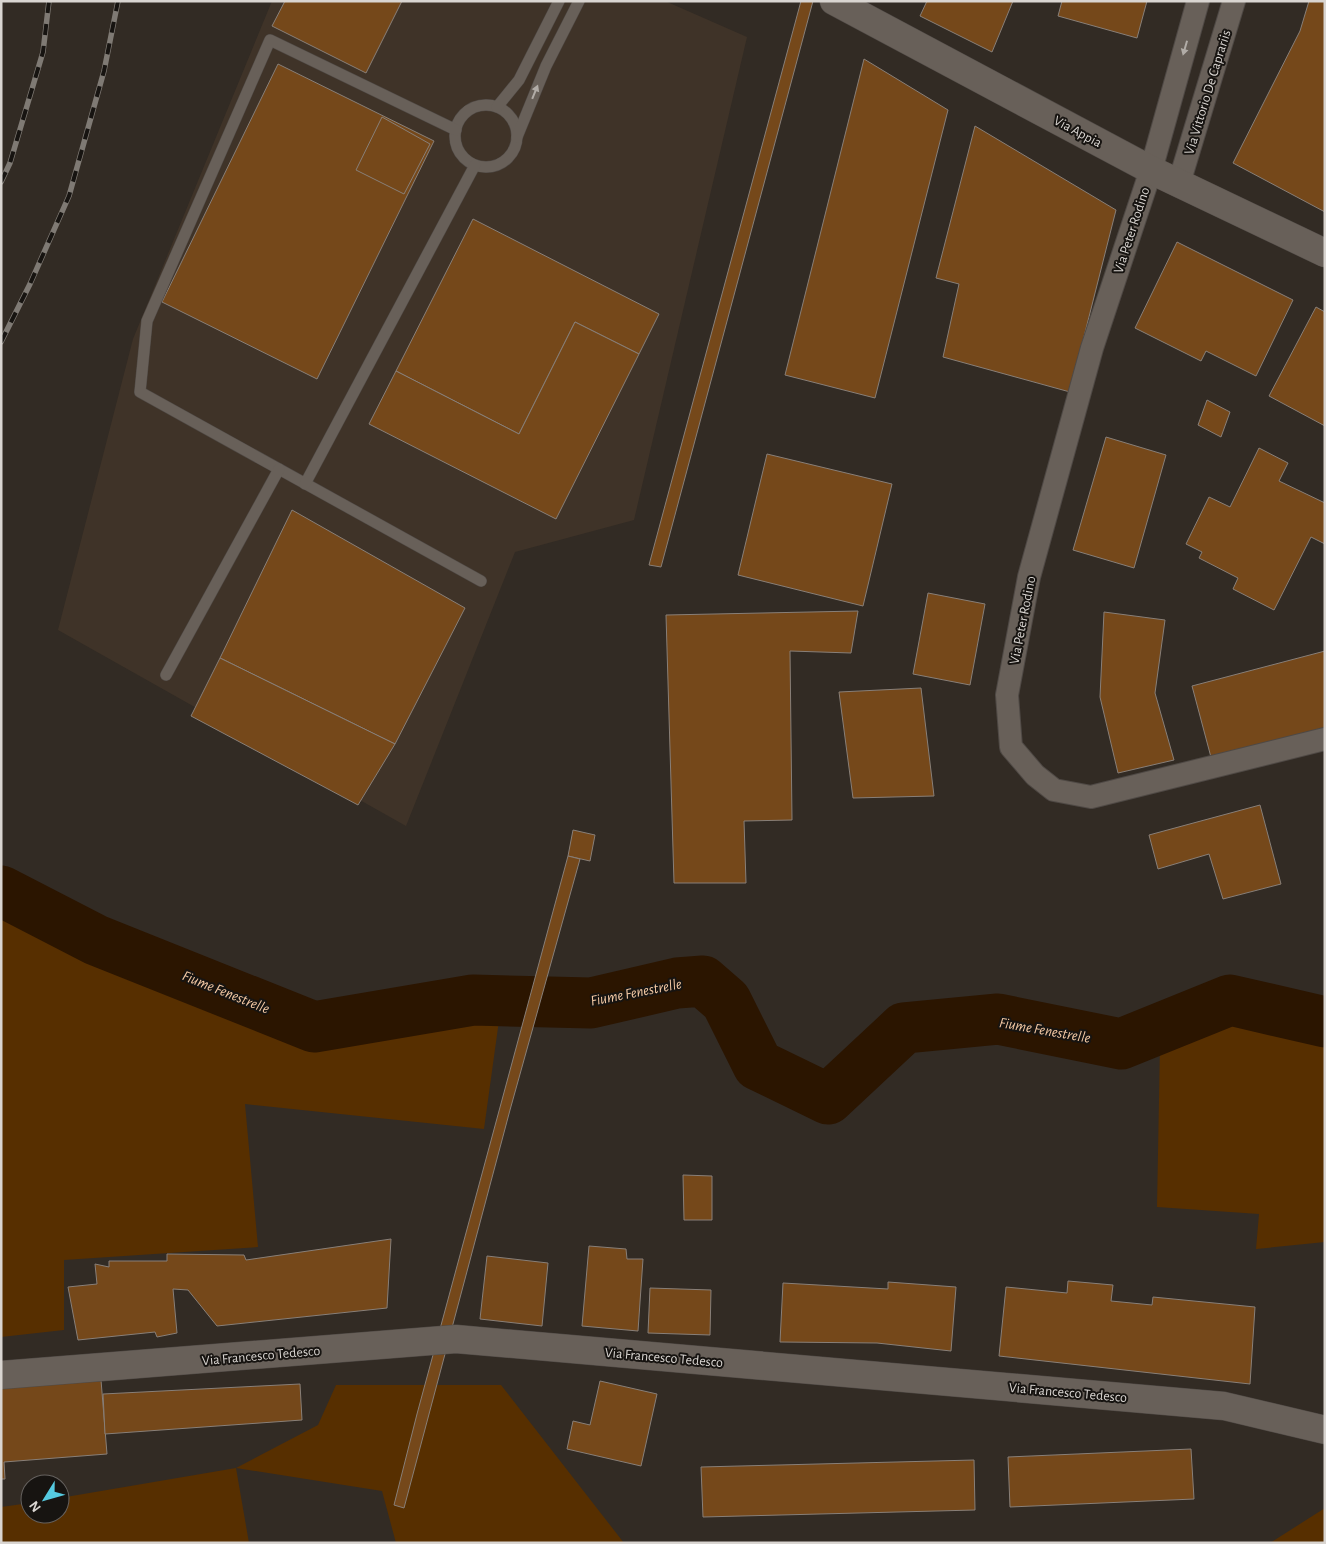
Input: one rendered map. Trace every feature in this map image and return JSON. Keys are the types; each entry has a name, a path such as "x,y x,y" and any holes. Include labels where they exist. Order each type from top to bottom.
{"street":[{"name":"Via Appia","path":"834,1 1151,170 1325,253"},
{"path":"1151,170 1198,1"},
{"name":"Via Vittorio De Caprariis","path":"1179,183 1234,1"},
{"name":"Via Peter Rodino","path":"1151,170 1092,348 1029,577 1007,695 1010,747 1035,775 1054,790 1091,797 1325,739"},
{"name":"Via Francesco Tedesco","path":"1,1375 456,1339 1224,1406 1325,1430"}],"lane":[{"path":"497,107 519,80 559,1"},
{"path":"517,137 546,66 579,1"},
{"path":"456,130 270,40 147,320 140,392 481,581"},
{"path":"489,105 497,107 512,119 516,128 516,145 505,161 496,166 475,165 461,155 455,139 459,120 473,108 489,105"},
{"path":"305,484 475,165"},
{"path":"166,674 279,469"}],"shaded area":[{"path":"272,1 665,1 747,37 634,520 515,552 406,826 58,630 133,339"},
{"path":"1,891 96,940 314,1027 501,1006 484,1129 245,1104 258,1247 64,1260 64,1330 1,1337"},
{"path":"1265,1018 1325,1036 1325,1242 1256,1249 1259,1214 1157,1207 1160,1044"},
{"path":"336,1385 501,1385 624,1543 396,1543 382,1491 236,1468 318,1425"},
{"path":"236,1468 249,1543 1,1543 1,1507 20,1504 20,1524 70,1524 70,1496"},
{"path":"1325,1508 1325,1543 1270,1543"}],"building":[{"path":"285,1 402,1 366,73 272,26"},
{"path":"801,1 813,1 661,567 649,565"},
{"path":"927,1 1013,1 992,52 920,16"},
{"path":"1062,1 1147,1 1137,38 1058,16"},
{"path":"1309,1 1325,1 1325,212 1233,163 1300,31"},
{"path":"864,59 948,110 875,398 785,375"},
{"path":"278,64 434,141 317,379 162,302"},
{"path":"382,117 430,144 404,194 356,170"},
{"path":"975,126 1116,210 1070,392 943,357 959,284 936,278"},
{"path":"473,219 659,314 639,354 575,322 519,434 396,371"},
{"path":"1177,242 1293,300 1256,376 1206,351 1201,361 1135,328"},
{"path":"1316,307 1325,312 1325,426 1269,396"},
{"path":"575,322 639,354 556,519 369,424 396,371 519,434"},
{"path":"1207,400 1230,412 1221,437 1198,425"},
{"path":"1106,437 1166,455 1134,568 1073,550"},
{"path":"1259,448 1288,463 1279,481 1325,503 1325,544 1311,537 1274,610 1233,589 1238,578 1199,558 1202,552 1186,544 1209,497 1230,507"},
{"path":"767,454 892,484 863,606 738,575"},
{"path":"292,510 465,608 395,744 220,658"},
{"path":"928,593 985,604 970,685 913,674"},
{"path":"858,611 851,653 790,651 792,820 744,821 746,883 674,883 666,615"},
{"path":"1104,612 1165,620 1155,693 1174,760 1118,773 1100,697"},
{"path":"1325,651 1325,732 1212,761 1192,686"},
{"path":"220,658 395,744 358,805 191,716"},
{"path":"921,688 934,796 853,798 839,692"},
{"path":"1260,805 1281,884 1223,899 1209,854 1158,869 1149,835"},
{"path":"573,830 595,835 590,861 568,856"},
{"path":"568,856 580,859 510,1110 404,1508 394,1505"},
{"path":"683,1175 712,1176 712,1220 684,1220"},
{"path":"391,1239 387,1308 217,1326 188,1290 173,1289 177,1333 157,1337 155,1332 78,1340 68,1287 97,1284 95,1264 109,1267 109,1261 167,1261 167,1254 244,1255 246,1260"},
{"path":"589,1246 626,1249 627,1259 643,1259 638,1331 582,1326"},
{"path":"487,1256 548,1263 542,1326 480,1319"},
{"path":"1068,1281 1113,1285 1111,1301 1152,1305 1153,1297 1255,1307 1250,1384 999,1356 1006,1287 1067,1293"},
{"path":"888,1282 956,1287 951,1351 877,1343 780,1342 783,1283 888,1289"},
{"path":"650,1288 711,1290 710,1335 648,1333"},
{"path":"101,1380 107,1454 4,1462 5,1479 1,1479 1,1387"},
{"path":"600,1381 657,1394 641,1466 567,1449 573,1421 590,1425"},
{"path":"300,1384 302,1420 105,1434 103,1394"},
{"path":"1191,1449 1194,1499 1010,1507 1008,1457"},
{"path":"974,1460 975,1510 703,1517 701,1467"}],"waterway":[{"name":"Fiume Fenestrelle","path":"1,891 96,940 314,1027 473,1000 591,1003 677,983 703,981 726,1001 758,1065 828,1099 904,1028 998,1019 1121,1044 1230,1000 1325,1022"}],"railway":[{"path":"1,182 10,163 43,52 49,1"},
{"path":"1,342 30,284 69,196 104,71 118,1"}]}
